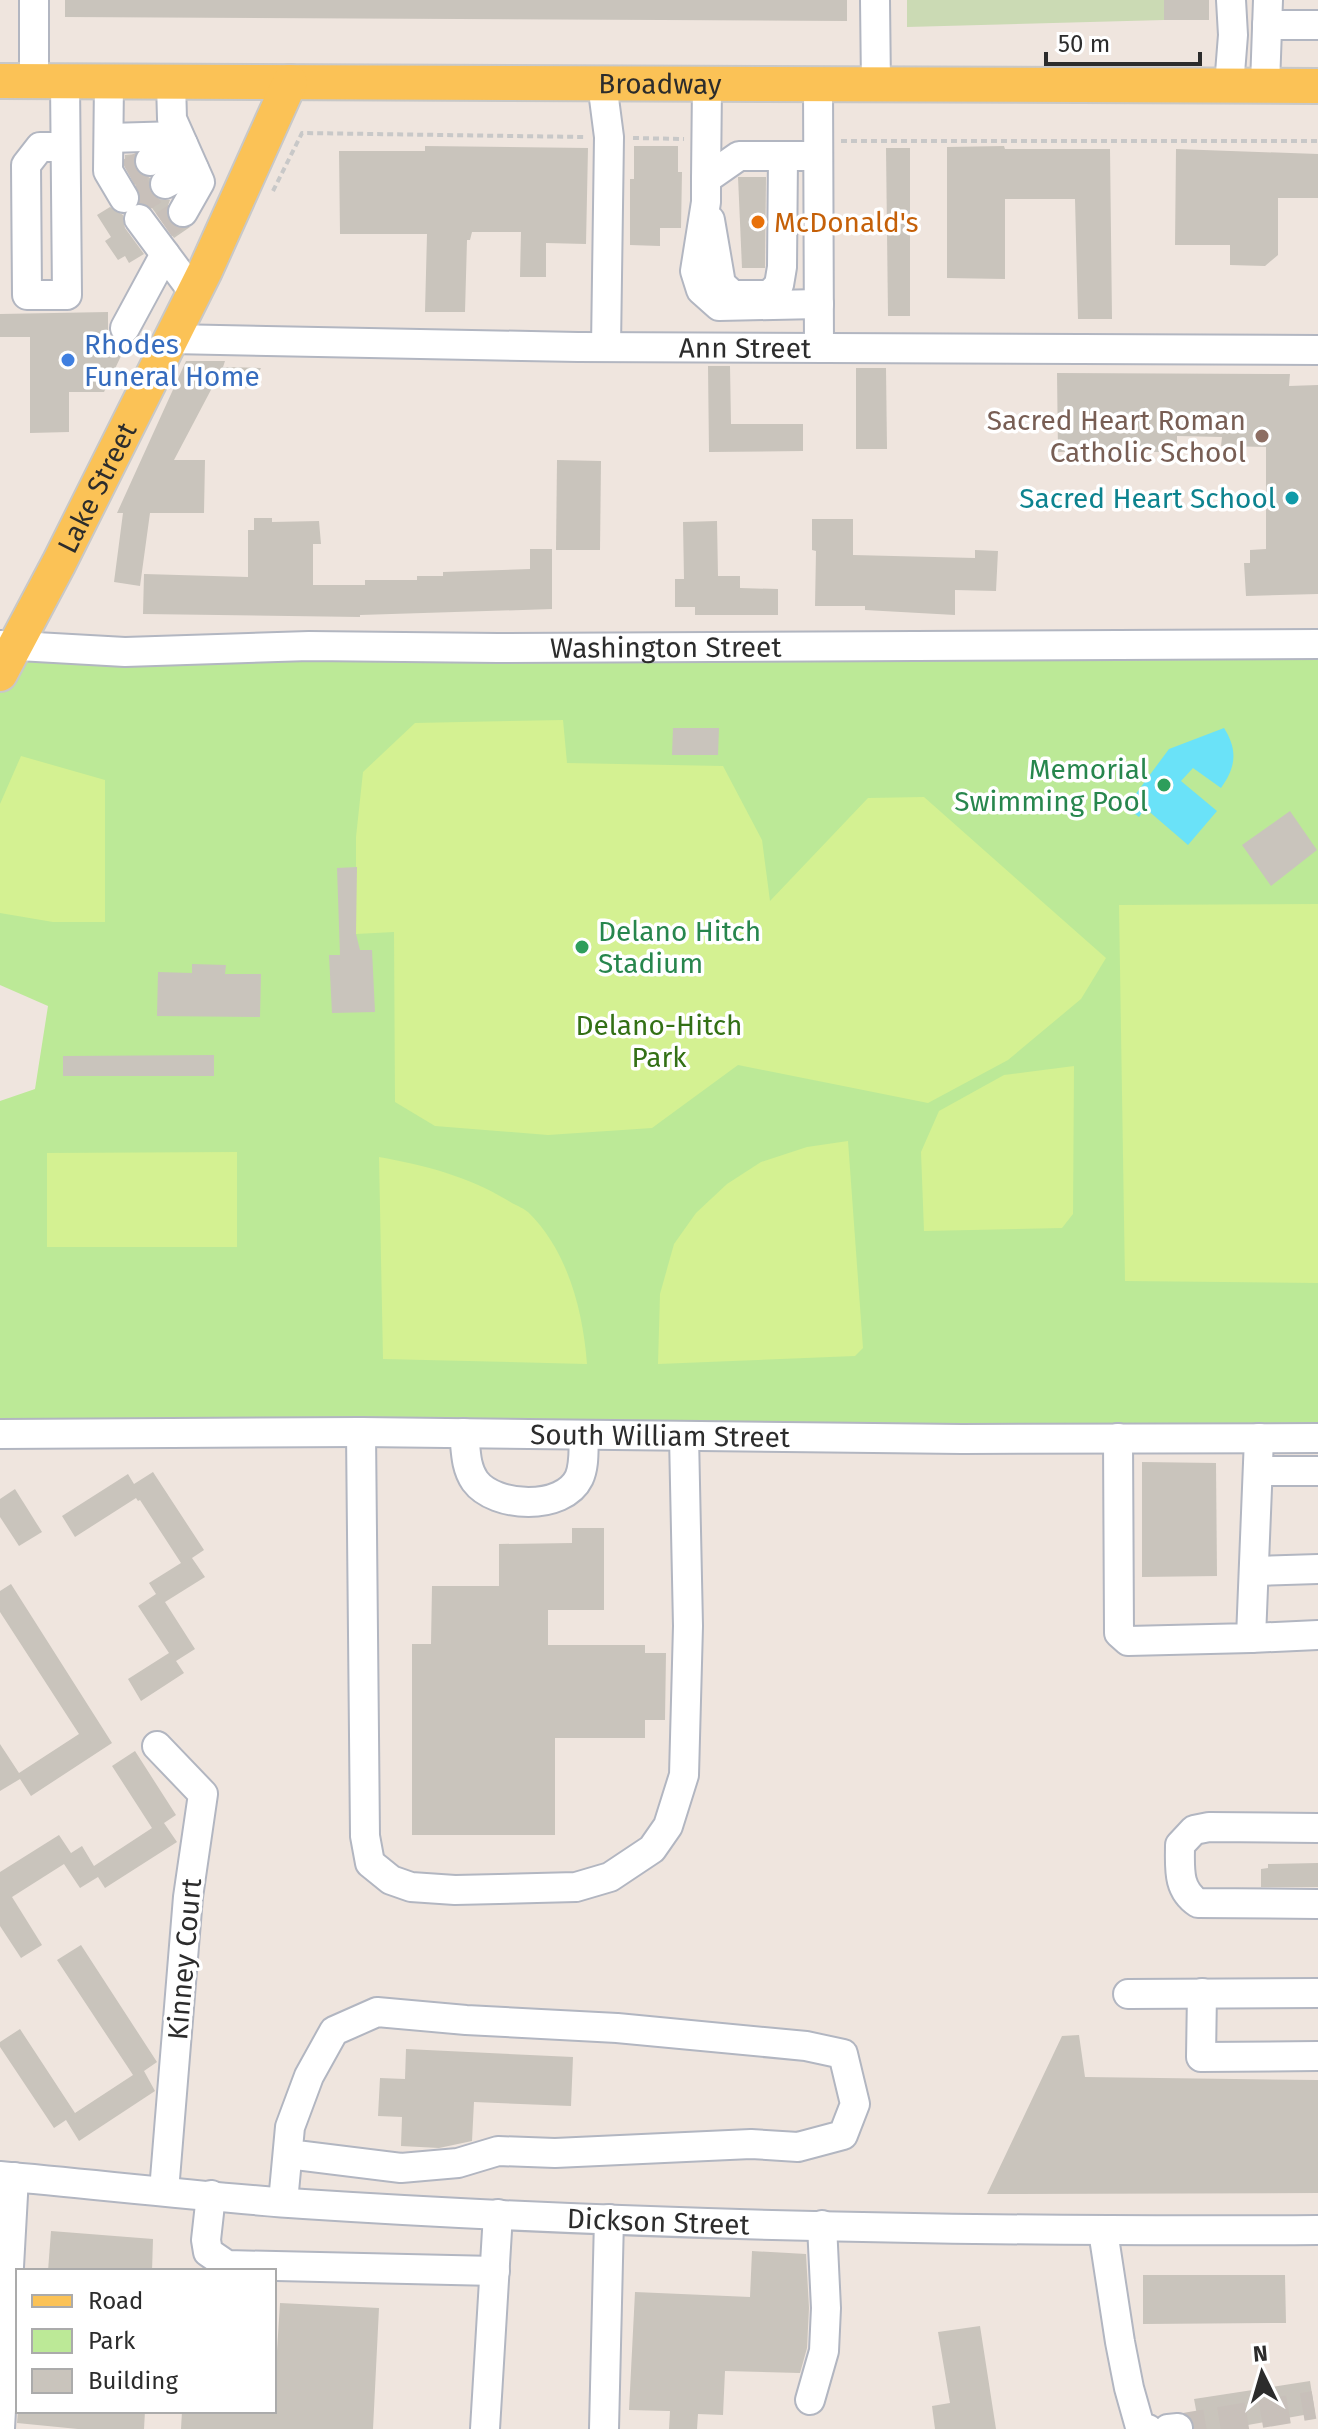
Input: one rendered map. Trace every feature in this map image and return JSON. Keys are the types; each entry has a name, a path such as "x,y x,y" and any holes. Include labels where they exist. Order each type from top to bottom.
{"main road":[{"name":"Broadway","path":"0,81 1318,86"},
{"name":"Lake Street","path":"5,655 194,293 290,82"}],"street":[{"path":"34,0 65,147 67,295 27,295 26,165 40,147 65,147"},
{"path":"875,0 876,86"},
{"path":"1229,86 1233,35 1231,0"},
{"path":"1265,85 1268,12 1318,25"},
{"path":"109,82 108,171 148,204 194,293"},
{"path":"148,204 200,182 172,119 171,82"},
{"path":"602,83 609,137 606,347"},
{"path":"707,85 706,191 695,271 701,290 719,306 819,304"},
{"path":"818,85 819,347"},
{"path":"109,138 186,149"},
{"path":"125,328 148,204 186,149"},
{"path":"706,191 739,156 783,157 818,149"},
{"path":"706,191 721,284 733,295 769,295 779,285 782,267 783,157"},
{"name":"Ann Street","path":"171,339 606,347 1318,350"},
{"name":"Washington Street","path":"5,655 309,646 1318,644"},
{"path":"361,1432 365,1836 370,1863 391,1880 411,1887 455,1890 576,1887 610,1877 652,1849 668,1826 684,1775 688,1626 684,1436"},
{"name":"South William Street","path":"0,1434 361,1432 1318,1438"},
{"path":"464,1433 467,1467 475,1482 503,1498 519,1501 543,1500 564,1494 578,1481 582,1469 584,1435"},
{"path":"1118,1438 1119,1633 1128,1641 1318,1635"},
{"path":"1251,1638 1259,1438"},
{"path":"1258,1471 1318,1471"},
{"path":"1254,1571 1318,1569"},
{"name":"Kinney Court","path":"157,1746 203,1794 188,1897 164,2191"},
{"path":"1318,1828 1209,1827 1194,1830 1180,1845 1182,1885 1187,1895 1198,1903 1318,1904"},
{"path":"1202,1993 1201,2057 1318,2056"},
{"path":"1128,1994 1318,1993"},
{"path":"283,2202 290,2127 304,2089 334,2031 377,2012 617,2028 806,2046 843,2054 855,2104 843,2135 798,2147 751,2144 555,2153 498,2151 458,2163 401,2168 288,2154"},
{"path":"0,2428 7,2176"},
{"name":"Dickson Street","path":"7,2176 283,2202 609,2219 1103,2231 1318,2230"},
{"path":"211,2195 206,2240 208,2252 227,2265 495,2271"},
{"path":"485,2429 498,2214"},
{"path":"604,2429 609,2219"},
{"path":"810,2400 824,2351 826,2308 822,2225"},
{"path":"1103,2231 1129,2388 1140,2427 1148,2429"}],"path":[{"path":"268,201 302,133 706,139"},
{"path":"818,149 1318,141"}],"green space":[{"path":"907,0 1164,0 1164,20 907,27"},
{"name":"Delano-Hitch Park","path":"14,647 1318,648 1318,1436 0,1434 0,1101 35,1089 48,1006 0,985 0,674"},
{"path":"563,720 567,763 723,766 762,840 770,901 868,798 924,797 1106,958 1081,999 1008,1060 928,1103 738,1065 652,1128 548,1135 435,1126 395,1102 394,932 356,934 356,837 363,772 415,723"},
{"path":"21,756 105,780 105,922 53,922 0,913 0,804"},
{"path":"1318,904 1318,1283 1125,1281 1119,905"},
{"path":"1074,1066 1073,1214 1062,1228 924,1231 921,1152 939,1111 1004,1075"},
{"path":"848,1141 863,1348 855,1356 658,1364 660,1294 674,1244 696,1213 727,1184 761,1162 807,1147"},
{"path":"237,1152 237,1247 47,1247 47,1153"},
{"path":"379,1157 461,1178 528,1212 554,1245 571,1283 582,1323 587,1364 383,1359"}],"water":[{"name":"Memorial Swimming Pool","path":"1224,728 1232,744 1233,758 1230,773 1221,788 1193,768 1181,781 1217,811 1188,845 1145,808 1139,817 1126,807 1169,749"}],"building":[{"path":"65,0 847,0 847,21 65,17"},
{"path":"1164,0 1209,0 1209,20 1164,20"},
{"path":"425,146 588,148 586,244 546,243 546,277 520,277 521,232 472,232 470,240 467,240 465,312 425,312 427,234 340,234 339,151 425,151"},
{"path":"634,146 678,146 678,172 682,172 681,228 660,228 660,246 630,245 630,179 634,179"},
{"path":"1004,146 1005,149 1110,149 1112,319 1078,319 1075,199 1005,199 1005,279 947,278 947,147"},
{"path":"886,148 910,148 910,316 888,316"},
{"path":"1176,149 1318,154 1318,198 1278,198 1278,255 1265,266 1230,265 1230,245 1175,245"},
{"path":"135,154 135,168 140,175 150,178 150,192 157,199 170,200 166,211 169,221 175,227 190,227 174,238 152,208 140,202 139,190 125,166 125,155"},
{"name":"McDonald's","path":"738,177 766,177 765,268 742,268"},
{"path":"110,207 123,215 125,228 144,254 129,263 125,256 118,260 105,241 111,237 97,215"},
{"path":"108,312 108,347 116,346 121,356 104,392 69,392 69,432 30,433 30,337 0,337 0,314"},
{"path":"186,361 225,361 223,367 261,368 251,388 213,386 174,460 205,460 204,513 150,513 140,586 114,582 123,513 117,513"},
{"path":"708,366 730,366 731,424 803,424 803,451 709,452"},
{"path":"856,368 886,368 887,449 856,449"},
{"name":"Sacred Heart School","path":"1057,373 1290,374 1289,386 1318,385 1318,594 1246,596 1244,563 1250,563 1250,550 1266,549 1266,447 1221,446 1222,437 1177,436 1177,452 1058,452"},
{"path":"557,460 601,461 600,550 556,550"},
{"path":"254,518 272,518 272,522 319,521 321,544 313,544 313,585 365,585 365,580 417,580 417,576 443,576 443,572 530,569 530,549 552,549 552,609 360,617 143,614 144,574 248,577 248,530 254,530"},
{"path":"812,519 853,519 853,555 975,558 975,550 998,551 996,591 955,590 955,615 865,610 865,606 815,606 816,551 812,550"},
{"path":"717,521 718,576 740,576 740,588 778,589 778,615 695,615 695,607 675,607 675,579 684,579 683,522"},
{"path":"673,728 719,728 718,755 672,755"},
{"path":"1290,811 1317,850 1271,886 1242,845"},
{"path":"357,867 356,934 360,950 372,950 375,1012 332,1013 329,955 340,955 337,868"},
{"path":"192,964 226,965 225,974 261,974 260,1017 157,1016 158,972 192,973"},
{"path":"214,1055 214,1076 63,1076 63,1056"},
{"path":"1142,1462 1216,1463 1217,1576 1142,1577"},
{"path":"153,1472 204,1550 192,1558 205,1577 165,1602 195,1649 176,1661 184,1673 141,1701 128,1679 169,1653 138,1606 156,1594 149,1583 181,1563 136,1498 75,1537 62,1516 128,1474 134,1484"},
{"path":"15,1489 42,1532 19,1546 0,1517 0,1499"},
{"path":"572,1528 604,1528 604,1610 548,1610 548,1645 645,1645 645,1653 666,1653 665,1720 645,1720 645,1738 555,1738 555,1835 412,1835 412,1644 431,1644 432,1586 499,1586 499,1544 572,1543"},
{"path":"11,1584 112,1743 31,1796 20,1779 0,1791 0,1744 19,1773 79,1734 0,1612 0,1591"},
{"path":"135,1751 176,1815 164,1823 177,1842 105,1888 98,1877 80,1888 64,1864 12,1897 42,1945 21,1958 0,1926 0,1872 59,1835 71,1853 82,1846 94,1866 152,1828 112,1766"},
{"path":"1318,1863 1318,1887 1261,1887 1261,1869 1268,1868 1268,1864"},
{"path":"81,1945 157,2062 144,2071 155,2091 79,2141 66,2120 54,2128 0,2047 0,2042 20,2029 75,2113 133,2075 57,1960"},
{"path":"1079,2035 1085,2077 1318,2080 1318,2193 987,2194 1062,2036"},
{"path":"406,2049 573,2057 571,2106 474,2102 472,2141 439,2148 401,2146 402,2117 378,2116 380,2078 405,2079"},
{"path":"51,2231 153,2239 152,2269 48,2269"},
{"path":"752,2251 806,2254 809,2308 807,2348 800,2373 725,2371 723,2415 698,2414 697,2429 669,2429 670,2411 629,2410 635,2292 750,2297"},
{"path":"1143,2275 1285,2275 1286,2323 1143,2324"},
{"path":"280,2303 379,2308 373,2429 181,2429 182,2413 276,2413"},
{"path":"980,2326 996,2429 935,2429 932,2406 950,2403 938,2332"},
{"path":"1310,2381 1315,2413 1225,2429 1195,2429 1190,2416 1197,2415 1194,2399"},
{"path":"18,2413 145,2413 144,2429 78,2429 17,2423"}],"tunnel":[{"path":"128,173 150,161"},
{"path":"130,205 165,184"},
{"path":"164,225 183,212"},
{"path":"1178,2428 1314,2405"}],"place":[{"name":"McDonald's","path":"758,222"},
{"name":"Rhodes Funeral Home","path":"68,360"},
{"name":"Sacred Heart Roman Catholic School","path":"1262,436"},
{"name":"Sacred Heart School","path":"1292,498"},
{"name":"Memorial Swimming Pool","path":"1164,785"},
{"name":"Delano Hitch Stadium","path":"582,947"}]}
